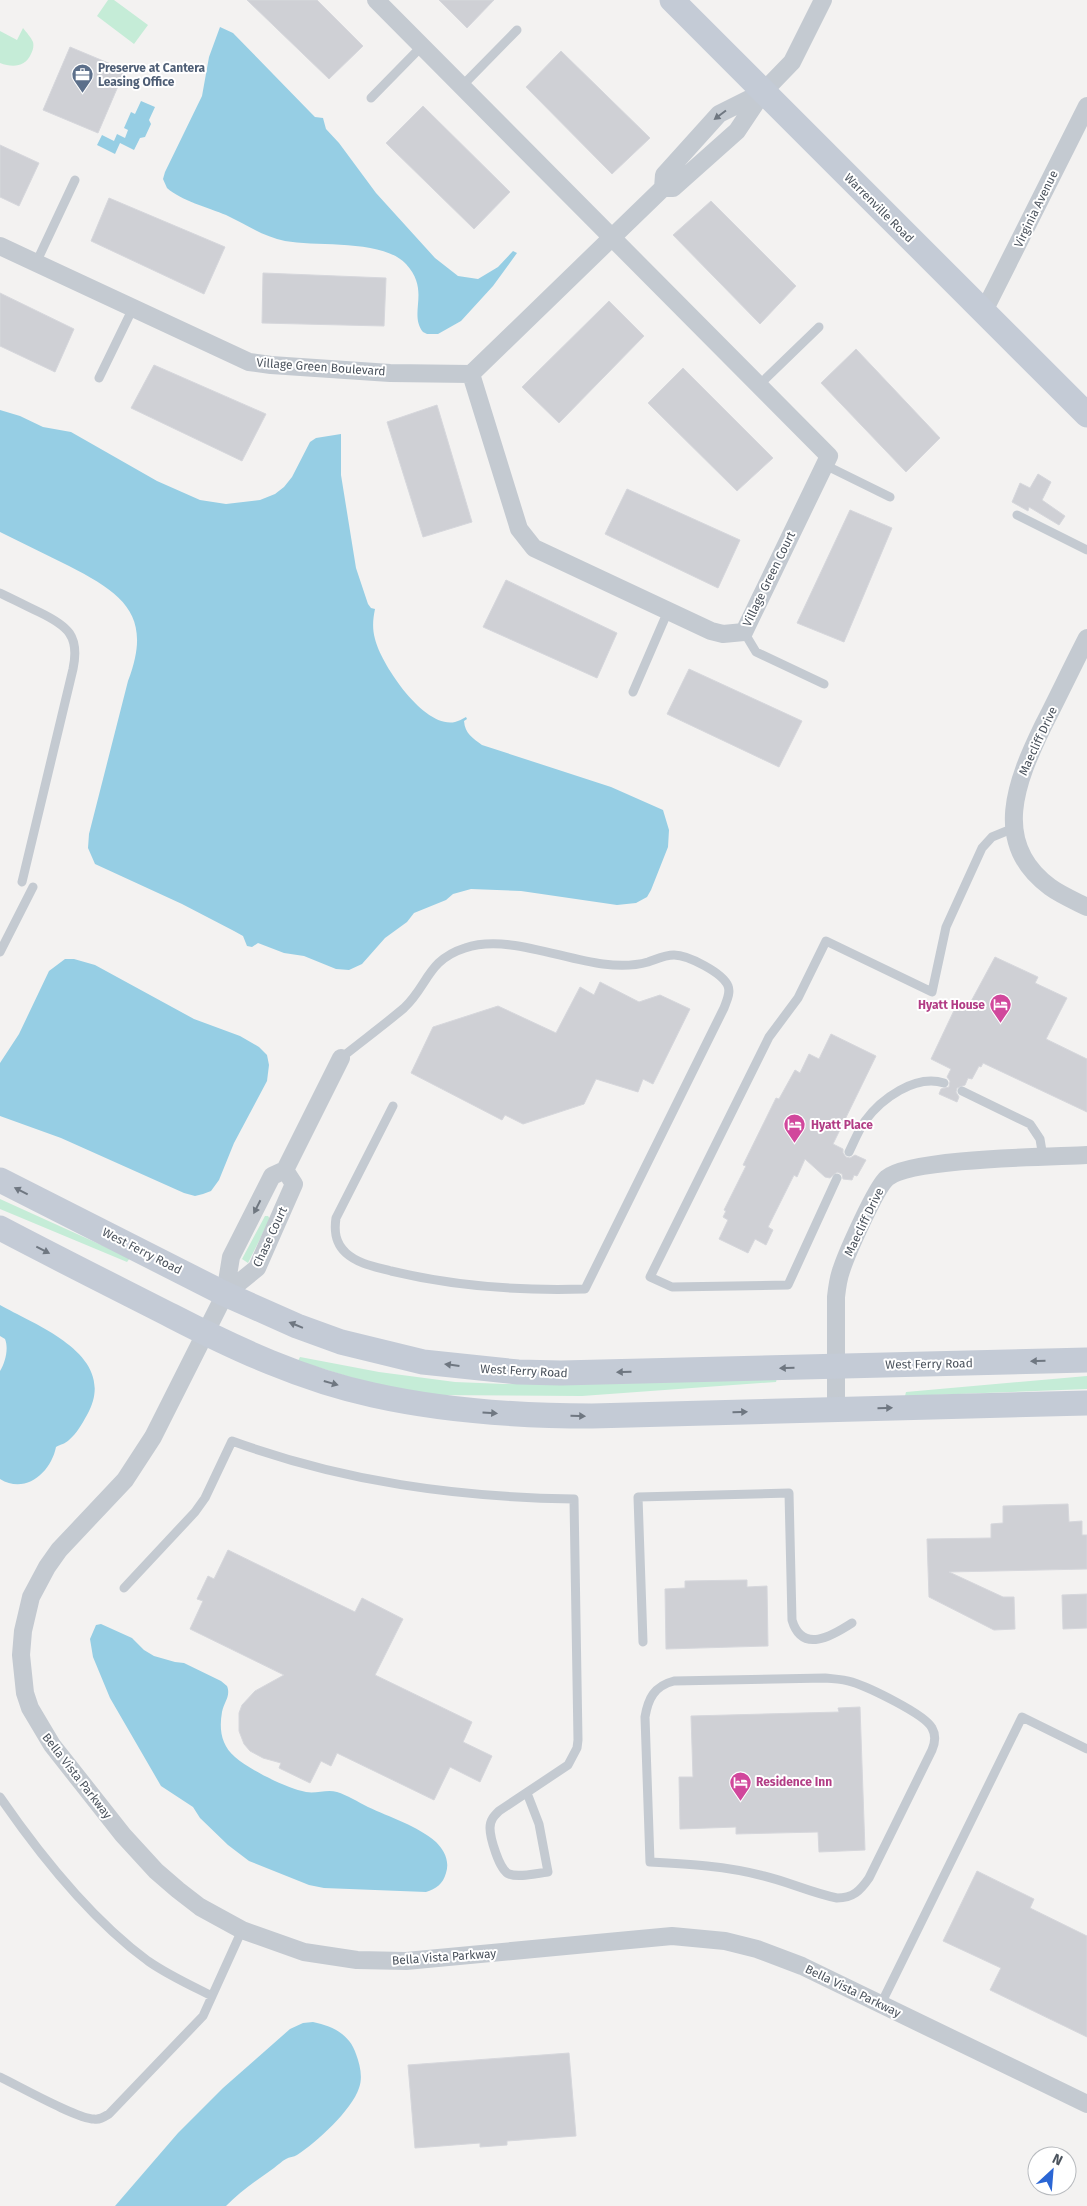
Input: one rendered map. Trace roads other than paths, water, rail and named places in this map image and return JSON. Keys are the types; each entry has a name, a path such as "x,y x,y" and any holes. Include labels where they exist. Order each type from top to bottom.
{"main road":[{"name":"Warrenville Road","path":"672,0 1087,415"},
{"name":"West Ferry Road","path":"0,1180 225,1294 273,1316 341,1342 423,1362 477,1368 570,1373 1087,1360"},
{"path":"0,1228 204,1333 263,1359 372,1395 477,1412 529,1416 592,1416 1087,1403"}],"street":[{"path":"376,0 829,456 825,465"},
{"path":"663,188 673,188 735,134 763,92 792,62 823,0"},
{"path":"471,374 663,188 664,175 719,114 763,92"},
{"name":"Virginia Avenue","path":"984,311 1087,106"},
{"name":"Village Green Boulevard","path":"0,246 236,357 258,364 390,373 471,374"},
{"name":"Village Green Court","path":"471,374 519,529 534,548 710,631 723,634 744,632 825,465"},
{"name":"Maecliff Drive","path":"1087,638 1024,768 1013,810 1018,846 1025,861 1050,886 1087,907"},
{"name":"Chase Court","path":"204,1333 225,1294 231,1257 272,1176 285,1170 341,1058"},
{"name":"Maecliff Drive","path":"836,1409 835,1366 838,1282 842,1268 877,1191 886,1179 897,1172 925,1165 1087,1155"},
{"name":"Chase Court","path":"225,1294 258,1268 294,1184 285,1170"},
{"name":"Bella Vista Parkway","path":"204,1333 153,1437 135,1466 112,1494 59,1550 43,1574 27,1613 21,1655 25,1693 30,1708 43,1732 71,1770 156,1871 200,1907 242,1930 304,1952 357,1960 406,1961 672,1936 725,1941 781,1957 1087,2104"}],"lane":[{"path":"462,86 517,30"},
{"path":"370,98 422,46"},
{"path":"36,263 75,180"},
{"path":"99,378 133,308"},
{"path":"759,385 820,327"},
{"path":"825,465 890,497"},
{"path":"1017,515 1087,550"},
{"path":"0,593 67,628 74,641 75,648 71,678 22,882"},
{"path":"633,692 668,611"},
{"path":"744,632 756,652 824,684"},
{"path":"838,1178 788,1285 672,1288 650,1277 769,1037 798,998 826,941 932,992 946,927 982,848 992,837 1014,828"},
{"path":"0,952 33,887"},
{"path":"341,1058 404,1007 438,964 456,951 475,945 510,945 589,962 616,965 643,963 664,956 679,956 694,960 718,975 728,986 729,990 724,1008 585,1289 512,1288 440,1280 372,1266 347,1254 341,1248 335,1235 336,1218 393,1106"},
{"path":"849,1152 865,1121 884,1102 901,1090 915,1084 934,1080 944,1083"},
{"path":"962,1091 1030,1124 1040,1139 1043,1158"},
{"path":"124,1588 192,1517 205,1498 232,1441 300,1463 402,1486 494,1496 574,1499 577,1748 568,1765 526,1793 494,1816 490,1827 501,1866 508,1874 548,1872 539,1824 526,1793"},
{"path":"643,1642 638,1497 789,1494 792,1620 794,1626 802,1636 817,1640 829,1637 852,1623"},
{"path":"838,1679 866,1687 923,1717 933,1729 935,1737 932,1750 869,1878 856,1895 837,1898 783,1881 737,1870 650,1862 645,1717 650,1698 659,1687 666,1683 674,1681 838,1679"},
{"path":"881,2004 1022,1717 1087,1749"},
{"path":"0,1797 46,1858 80,1898 130,1947 172,1976 212,1996"},
{"path":"0,2077 80,2116 95,2120 109,2114 198,2022 242,1930"}],"water":[{"path":"220,27 233,33 315,117 323,118 326,129 339,143 376,193 435,258 458,276 478,279 498,267 513,251 517,253 493,286 461,321 438,334 423,332 419,325 418,317 417,283 406,264 396,256 366,247 299,243 277,239 226,215 187,200 167,188 163,179 165,172 202,96 209,57"},
{"path":"141,101 155,107 149,120 151,124 145,137 140,138 134,150 120,143 115,154 97,145 102,135 114,141 117,134 125,138 128,130 124,128 131,112 135,114"},
{"path":"0,410 20,416 43,427 71,432 157,481 200,500 226,504 260,500 275,494 292,477 310,442 316,438 341,434 341,475 356,568 368,604 371,608 375,609 373,631 375,639 386,664 395,678 406,693 430,716 443,721 455,722 466,717 467,719 464,721 468,732 482,745 611,787 663,810 669,830 668,847 647,897 636,903 617,905 521,891 471,889 453,894 446,900 414,913 407,922 385,938 362,964 349,970 336,969 304,956 284,953 258,943 252,947 247,946 243,936 234,931 182,904 95,864 88,848 89,834 135,659 137,640 135,623 128,610 118,598 105,587 69,566 0,532"},
{"path":"65,959 74,959 95,965 194,1019 240,1036 259,1047 267,1055 269,1065 267,1081 234,1143 219,1180 211,1191 195,1196 184,1193 61,1138 0,1116 0,1063 19,1034 49,971"},
{"path":"0,1305 35,1323 70,1346 84,1360 93,1376 94,1394 87,1415 79,1428 67,1441 56,1447 49,1465 43,1472 28,1482 19,1484 0,1479 0,1371 5,1360 7,1347 5,1339 0,1336"},
{"path":"101,1624 132,1638 144,1650 154,1656 184,1663 221,1681 227,1686 228,1696 221,1718 221,1731 224,1742 235,1757 259,1773 298,1790 341,1793 429,1836 446,1856 447,1869 441,1883 436,1888 426,1892 324,1888 309,1885 249,1861 228,1845 200,1818 193,1807 161,1786 110,1698 93,1657 90,1639 96,1625"},
{"path":"313,2022 340,2032 350,2042 357,2058 361,2080 355,2097 349,2106 314,2143 297,2155 287,2158 226,2206 115,2206 178,2133 223,2088 290,2029 303,2023"}],"place":[{"name":"Preserve at Cantera Leasing Office","path":"82,94"},
{"name":"Hyatt House","path":"1001,1024"},
{"name":"Hyatt Place","path":"795,1144"},
{"name":"Residence Inn","path":"740,1801"}]}
